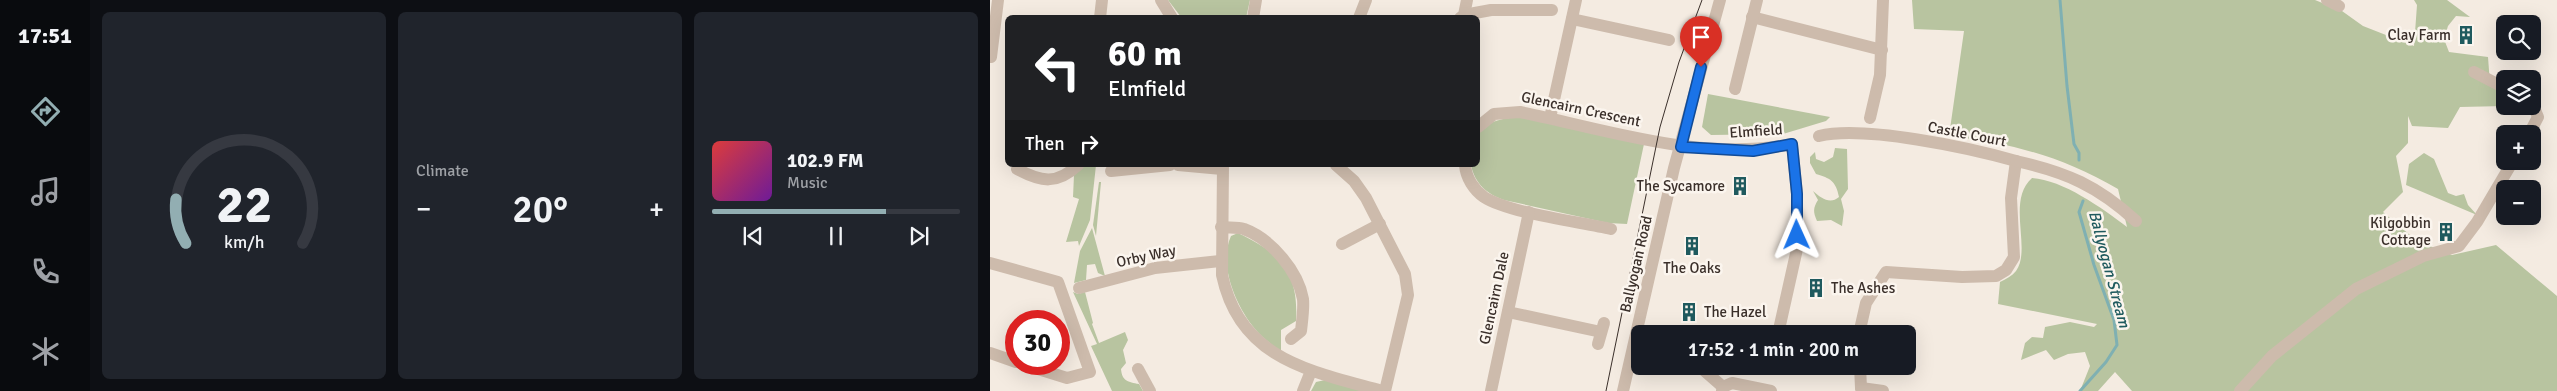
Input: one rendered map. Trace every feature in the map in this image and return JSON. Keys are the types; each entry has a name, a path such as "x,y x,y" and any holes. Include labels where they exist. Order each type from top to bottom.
{"street":[{"path":"991,58 998,0"},
{"path":"1100,15 1102,0"},
{"path":"1161,0 1170,15"},
{"path":"1254,15 1256,0"},
{"path":"1360,15 1366,0"},
{"path":"1462,15 1468,0"},
{"path":"1550,118 1576,0"},
{"name":"Ballyogan Road","path":"1623,391 1681,147 1720,0"},
{"path":"1734,89 1757,0"},
{"path":"1870,118 1880,75 1883,0"},
{"path":"2327,0 2339,6"},
{"path":"1467,15 1491,10 1552,10"},
{"path":"1752,18 1882,50"},
{"path":"1572,19 1670,40"},
{"path":"2474,72 2496,83"},
{"name":"Glencairn Crescent","path":"1480,124 1487,118 1502,112 1520,112 1681,147"},
{"name":"Castle Court","path":"1819,136 1847,133 1893,137 1994,154 2016,161 2011,198 2014,257 2006,270 1996,276 1962,277 1886,272 1866,303 1860,325"},
{"name":"Elmfield","path":"1681,147 1753,151 1797,143 1797,248 1780,325"},
{"path":"2016,161 2056,171 2092,186 2116,202 2136,221"},
{"path":"1017,168 1031,176 1047,180 1067,176 1076,167"},
{"path":"1111,171 1127,167"},
{"path":"1223,167 1220,261 1225,291 1241,324 1261,345 1285,361 1311,371 1384,391 1408,295 1405,274 1380,224 1354,181 1338,167"},
{"path":"1466,167 1472,184 1485,198 1503,206 1611,229"},
{"path":"2240,391 2272,356 2356,289 2423,256 2459,246 2477,222 2508,170"},
{"name":"Glencairn Dale","path":"1491,391 1529,212"},
{"path":"1342,244 1380,224"},
{"path":"1221,227 1243,229 1264,240 1281,257 1292,272 1303,299 1301,331 1291,340"},
{"name":"Orby Way","path":"1079,288 1154,268 1220,261"},
{"path":"990,263 1058,282 1068,310"},
{"path":"1508,312 1601,333"},
{"path":"1057,375 1067,378 1090,372 1070,316"},
{"path":"990,354 1005,359"},
{"path":"1138,369 1150,391"},
{"path":"1303,391 1311,371"},
{"path":"1708,375 1722,389 1732,383 1771,391"},
{"path":"1860,375 1859,390 1883,391"}],"green space":[{"path":"1168,0 1250,0 1247,15 1179,15"},
{"path":"1912,0 2315,0 2342,11 2363,26 2414,46 2417,5 2414,0 2447,0 2470,17 2456,16 2448,26 2444,39 2449,52 2488,57 2490,84 2496,88 2496,106 2460,107 2448,128 2412,126 2408,116 2408,143 2396,156 2403,192 2383,212 2417,241 2452,255 2496,245 2557,296 2557,391 2132,391 2115,372 2098,391 2080,391 2090,366 2085,352 2068,354 2054,360 2046,350 2021,360 2025,343 2032,337 2043,338 2045,327 2070,322 2094,327 2097,324 1998,304 2000,282 2016,271 2020,262 2022,250 2020,212 2021,199 2025,188 2032,178 2056,184 2082,196 2127,227 2118,189 2077,168 2036,153 1995,143 1949,136 1964,31 1914,29"},
{"path":"1708,94 1830,117 1826,121 1783,134 1711,135 1702,127"},
{"path":"1521,117 1644,144 1627,224 1608,223 1504,200 1487,191 1475,178 1472,167 1480,167 1480,132 1491,123 1508,118"},
{"path":"1835,148 1847,149 1848,189 1841,199 1844,211 1842,226 1831,220 1817,221 1814,213 1818,200 1813,191 1822,198 1829,200 1839,197 1832,181 1816,174 1810,163 1810,157 1815,152 1816,159 1824,162 1833,157"},
{"path":"2424,153 2434,159 2448,193 2456,196 2464,194 2468,205 2477,215 2406,185 2409,164"},
{"path":"1080,167 1096,167 1090,220 1079,246 1078,241 1066,242 1079,199 1073,197 1074,175"},
{"path":"1099,182 1101,182 1096,236 1093,225"},
{"path":"1092,228 1105,276 1098,273 1095,264 1087,265 1086,280 1074,283 1080,251"},
{"path":"1238,233 1265,248 1276,257 1290,277 1294,289 1296,321 1281,330 1281,352 1261,335 1248,320 1231,285 1227,260 1228,247 1231,236"},
{"path":"1073,292 1078,294 1085,292 1092,324 1099,343 1125,332 1128,340 1123,350 1126,363 1121,369 1122,373 1126,380 1139,384 1143,391 1112,391 1091,346 1097,344"},
{"path":"1325,380 1363,391 1311,391 1316,382"}],"waterway":[{"name":"Ballyogan Stream","path":"2060,0 2067,86 2074,144 2079,153 2079,160"},
{"name":"Ballyogan Stream","path":"2080,391 2106,362 2117,345 2114,320 2094,265 2079,212 2083,201"}],"tram line":[{"path":"1606,391 1660,127 1679,62 1702,0"}],"place":[{"name":"Clay Farm","path":"2466,35"},
{"name":"The Sycamore","path":"1740,186"},
{"name":"Kilgobbin Cottage","path":"2446,232"},
{"name":"The Oaks","path":"1692,246"},
{"name":"The Ashes","path":"1816,288"},
{"name":"The Hazel","path":"1689,312"}],"route":[{"path":"1701,67 1681,147 1753,151 1792,144 1797,194 1797,235"}]}
